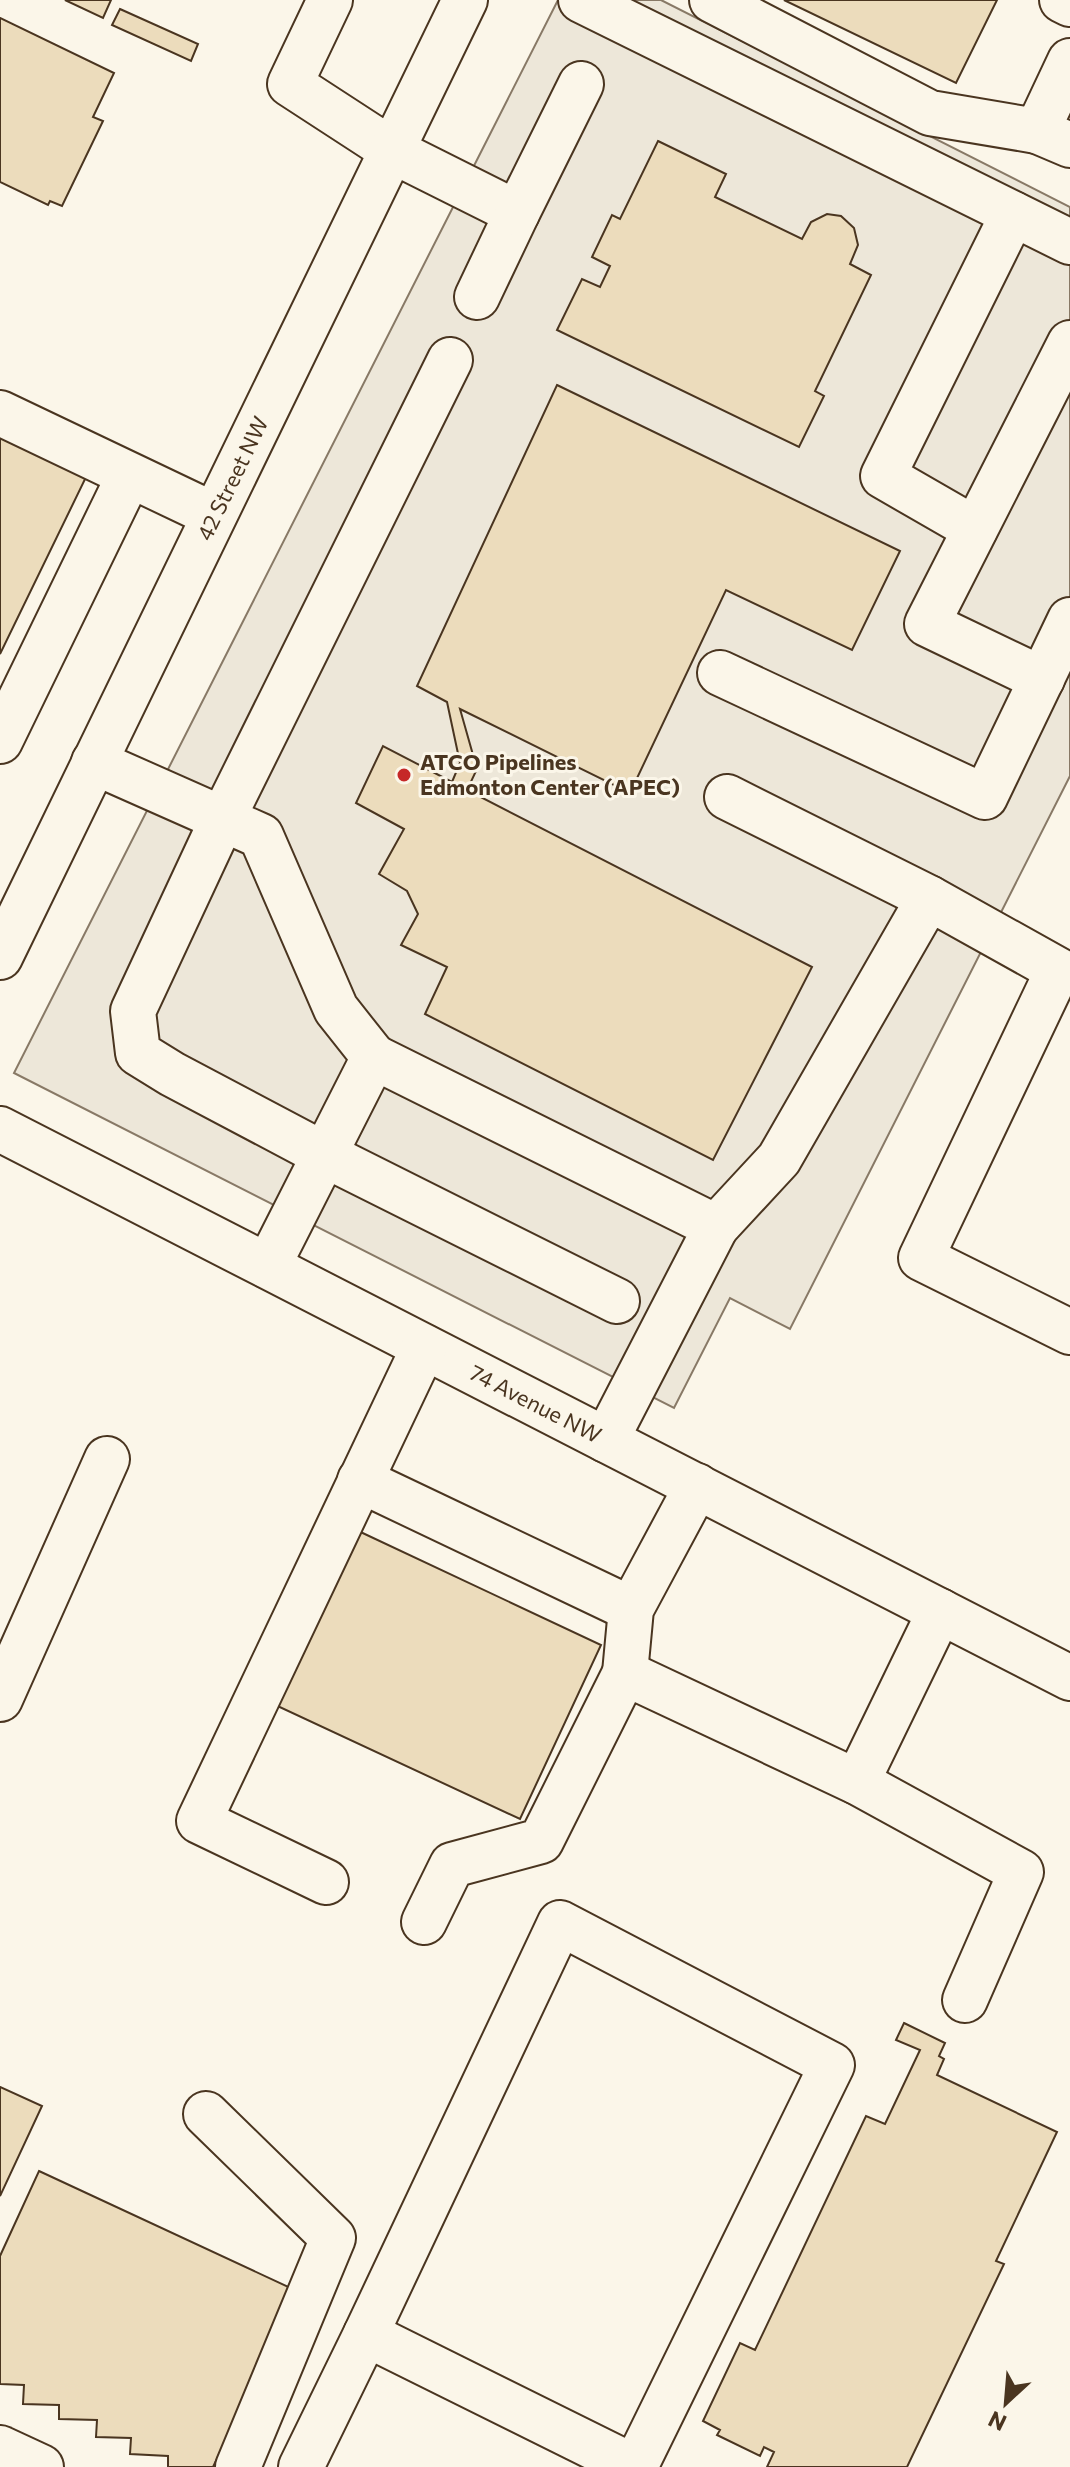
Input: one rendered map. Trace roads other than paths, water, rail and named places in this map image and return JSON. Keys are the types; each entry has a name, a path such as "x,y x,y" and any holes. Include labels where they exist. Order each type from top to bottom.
{"street":[{"path":"330,0 290,84 393,151 517,213"},
{"name":"42 Street NW","path":"0,957 12,904 94,762 465,0"},
{"path":"581,0 1070,242"},
{"path":"712,0 930,113 1054,138 1070,61"},
{"path":"1062,0 1070,4"},
{"path":"477,297 581,84"},
{"path":"975,529 883,476 1013,214"},
{"path":"1042,679 927,624 1070,343"},
{"path":"450,360 223,818 133,1011 138,1053 325,1155 617,1301"},
{"path":"0,413 214,515"},
{"path":"0,741 129,476"},
{"path":"720,673 985,797 1070,620"},
{"path":"94,762 261,836 336,1009 374,1057 716,1227"},
{"path":"727,797 929,898 1064,956 921,1258 1066,1320"},
{"path":"606,1440 716,1227 779,1159 929,898"},
{"path":"268,1266 374,1057"},
{"name":"74 Avenue NW","path":"0,1129 1070,1678"},
{"path":"326,1882 199,1821 424,1347"},
{"path":"0,1699 107,1459"},
{"path":"360,1480 631,1609"},
{"path":"424,1922 452,1865 541,1841 625,1673 631,1609 697,1486"},
{"path":"857,1782 940,1611"},
{"path":"625,1673 857,1782 1021,1872 965,2000"},
{"path":"301,2467 560,1923 832,2065 634,2467 366,2334"},
{"path":"206,2114 333,2238 238,2467"},
{"path":"0,2448 41,2467"}],"place":[{"name":"ATCO Pipelines Edmonton Center (APEC)","path":"404,775"}]}
